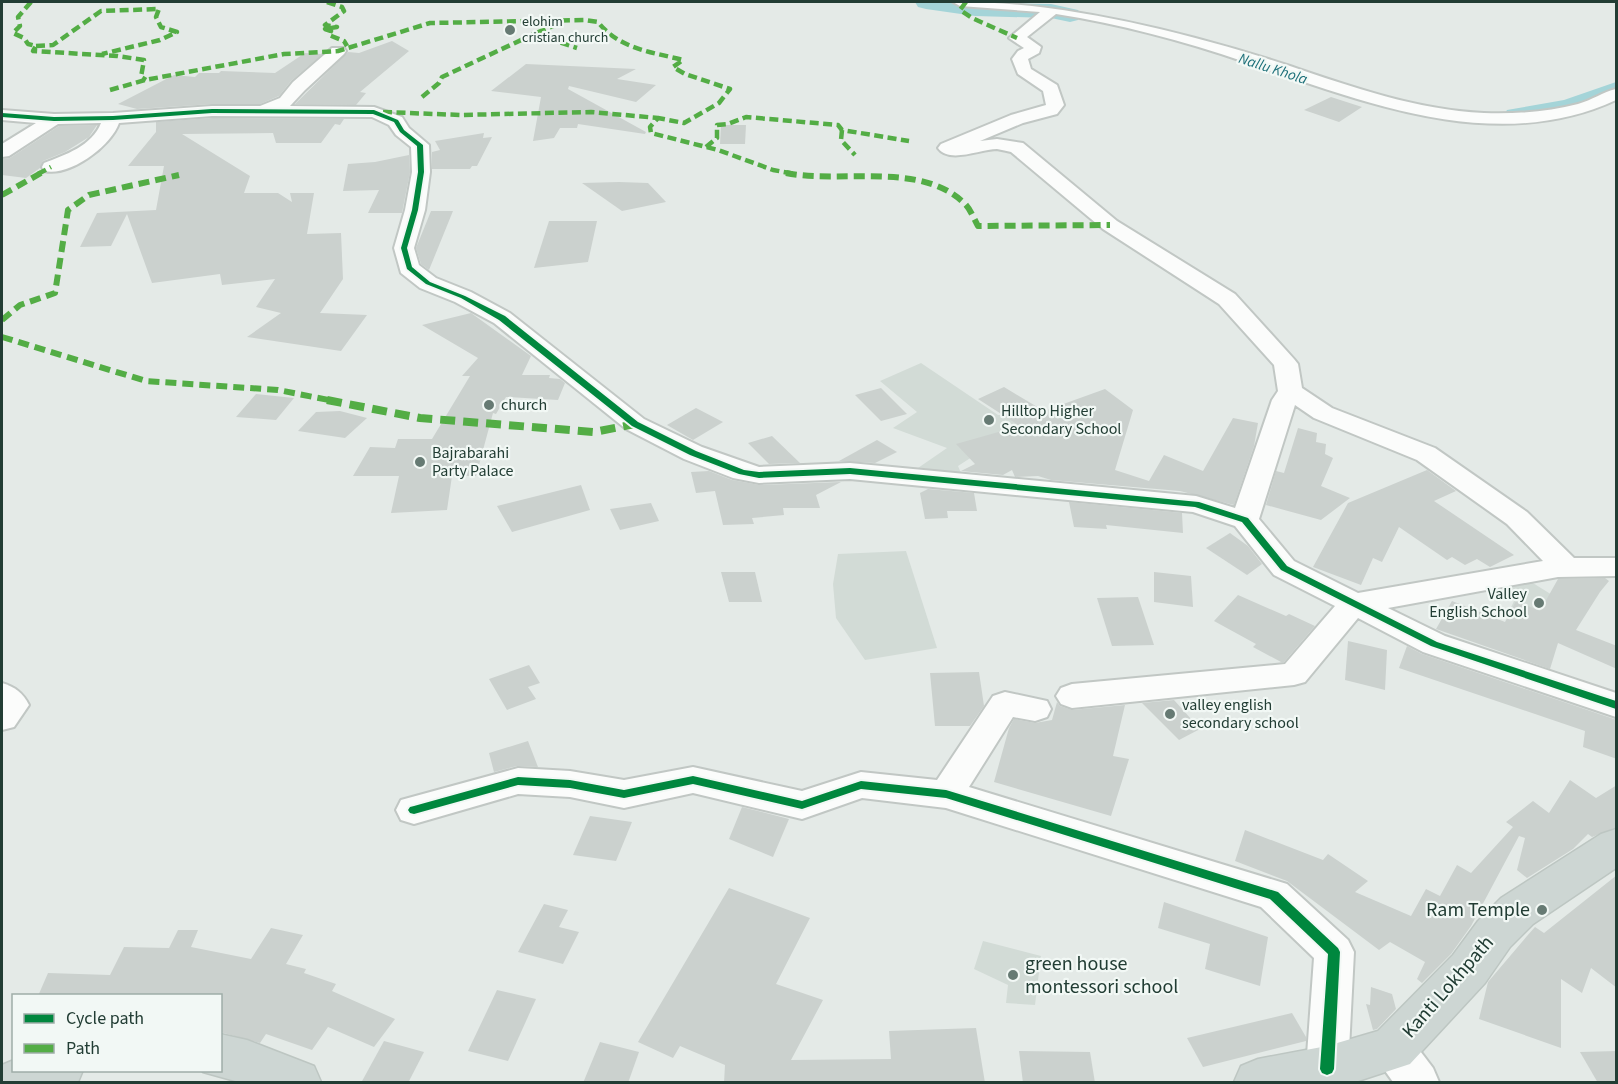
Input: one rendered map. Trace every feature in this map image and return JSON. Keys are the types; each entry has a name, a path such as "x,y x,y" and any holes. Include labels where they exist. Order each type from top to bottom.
{"main road":[{"name":"Kanti Lokhpath","path":"1258,1083 1327,1069 1406,1065 1494,934 1517,911 1617,846"},
{"path":"222,1056 247,1062 297,1083"},
{"path":"19,1082 55,1072"}],"street":[{"path":"960,2 1052,9 1206,45 1347,90 1438,114 1486,118 1527,118 1580,109 1617,94"},
{"path":"1052,9 1017,38 1033,47 1033,50 1024,54 1020,59 1024,71 1051,89 1055,99 1052,110 1017,119 947,148 951,150 997,144 1017,147 1110,225 1227,299 1286,364 1290,391 1284,400 1245,520"},
{"path":"265,110 286,102 299,86 318,72 338,51"},
{"path":"2,115 113,118 265,110 374,112 396,121 402,131 420,145 421,172 417,201 404,248 408,268 428,283 463,297 502,318 635,424 693,453 742,472 759,475 850,471 1196,504 1245,520 1284,568 1434,644 1617,705"},
{"path":"2,152 54,118"},
{"path":"51,167 71,160 96,144 107,131 113,118"},
{"path":"1290,391 1323,413 1426,454 1517,518 1568,569"},
{"path":"1072,696 1294,674 1353,604 1558,568 1617,567"},
{"path":"2,694 13,705 2,718"},
{"path":"946,794 1005,704 1035,709"},
{"path":"414,810 518,781 570,784 624,794 693,780 802,805 861,785 946,794 1274,895 1334,952 1327,1069"}],"shaded area":[{"name":"Hilltop Higher Secondary School","path":"921,363 998,415 1037,415 958,466 961,473 918,468 947,448 893,428 917,412 880,381"},
{"path":"906,551 937,648 865,660 836,618 833,584 838,554"},
{"name":"Valley English School","path":"1528,580 1570,606 1556,631 1509,612 1514,601 1493,588"},
{"name":"green house montessori school","path":"983,941 1041,956 1035,1005 1006,1003 1008,985 974,969"}],"building":[{"path":"392,41 409,51 360,92 366,93 356,105 295,104 348,52 359,53"},
{"path":"325,52 291,81 279,96 260,104 212,104 137,109 118,104 174,75 195,77 199,73 219,73 221,71 275,73 305,53 321,54"},
{"path":"526,64 636,69 617,79 656,85 636,102 569,86 568,89 646,132 645,134 578,124 577,128 560,128 554,138 533,141 541,97 491,91"},
{"path":"1331,97 1362,107 1339,122 1304,110"},
{"path":"212,118 344,119 340,125 335,124 321,143 276,143 273,133 182,134 250,176 244,193 278,193 292,202 290,193 314,193 307,234 341,233 343,279 320,313 367,315 341,351 247,337 281,313 256,307 275,279 222,285 220,274 152,283 127,214 111,246 80,247 97,213 156,210 164,166 128,166 156,132 156,122"},
{"path":"97,125 89,137 65,152 43,161 40,168 26,178 2,175 2,159 10,158 59,126"},
{"path":"721,125 746,125 745,144 720,144"},
{"path":"484,133 483,138 492,137 477,166 472,166 470,169 432,169 432,152 440,150 435,141"},
{"path":"409,155 410,172 402,213 368,213 379,190 343,191 348,164 375,162"},
{"path":"582,183 648,183 666,202 622,211"},
{"path":"431,211 453,211 429,270 421,264 416,248"},
{"path":"549,221 597,221 588,262 534,268"},
{"path":"471,313 531,356 522,375 550,375 549,378 560,379 565,383 558,400 506,397 496,414 493,413 476,476 452,476 447,510 391,513 399,476 353,476 370,447 395,448 398,439 432,439 470,376 462,376 478,358 422,325"},
{"path":"1004,387 1044,411 1105,389 1133,410 1115,470 1149,481 1164,455 1203,471 1233,418 1258,423 1254,446 1234,505 1180,491 1051,480 1038,476 1015,477 1012,470 1003,475 961,471 975,464 956,444 1020,426 978,399"},
{"path":"881,388 907,414 881,421 855,395"},
{"path":"256,394 294,398 276,420 236,417"},
{"path":"696,408 723,422 693,440 667,425"},
{"path":"340,411 367,418 345,438 298,431 316,412"},
{"path":"1298,428 1317,433 1316,442 1326,444 1325,454 1333,458 1321,486 1350,498 1321,520 1266,505 1276,471 1284,473"},
{"path":"772,436 800,463 769,464 748,443"},
{"path":"877,440 897,452 875,463 839,461"},
{"path":"1427,470 1456,491 1434,501 1514,555 1490,567 1477,559 1465,565 1452,557 1447,560 1399,527 1382,562 1373,558 1361,585 1313,567 1348,503"},
{"path":"709,471 732,480 759,485 841,482 816,495 820,508 783,508 784,515 752,518 754,524 723,525 715,491 696,493 691,472"},
{"path":"581,485 590,510 512,532 497,506"},
{"path":"928,489 974,493 977,511 947,511 948,518 925,519 920,493"},
{"path":"1069,502 1182,513 1183,533 1106,525 1107,529 1074,527"},
{"path":"651,503 659,521 620,530 610,509"},
{"path":"1230,533 1248,546 1262,564 1247,575 1206,548"},
{"path":"721,572 755,572 762,602 729,602"},
{"path":"1154,572 1191,576 1193,607 1154,602"},
{"path":"1605,578 1609,581 1576,630 1617,646 1617,669 1558,643 1550,669 1436,629 1452,601 1505,622 1516,601 1540,611 1558,579"},
{"path":"1238,595 1315,626 1284,662 1281,662 1253,647 1256,644 1214,621"},
{"path":"1138,597 1154,645 1112,646 1097,598"},
{"path":"1348,641 1387,650 1385,690 1345,680"},
{"path":"1407,646 1422,654 1617,720 1617,759 1583,747 1585,731 1399,668"},
{"path":"529,665 540,683 528,687 536,699 507,710 489,679"},
{"path":"979,672 984,706 970,726 935,726 930,673"},
{"name":"valley english secondary school","path":"1174,700 1200,729 1179,740 1142,703"},
{"path":"1057,702 1060,706 1072,710 1125,705 1113,756 1129,759 1111,816 994,782 1009,728 1014,719 1035,723 1052,720"},
{"path":"528,741 538,767 517,766 494,772 489,753"},
{"path":"1570,780 1596,798 1617,785 1617,827 1592,837 1588,834 1573,849 1527,878 1517,870 1525,838 1519,836 1471,926 1451,954 1422,983 1417,979 1425,962 1390,942 1379,950 1287,881 1235,861 1245,830 1323,860 1328,854 1368,881 1355,892 1411,916 1426,889 1440,896 1457,865 1471,873 1513,827 1506,822 1533,801 1549,813"},
{"path":"742,807 789,819 773,857 729,839"},
{"path":"590,816 632,822 616,861 573,855"},
{"path":"1617,875 1617,988 1591,968 1582,993 1561,979 1561,1048 1479,1019 1488,982 1535,927 1544,933"},
{"path":"729,888 810,918 776,984 823,1000 791,1060 891,1059 889,1031 976,1028 985,1083 724,1083 725,1065 680,1046 673,1058 638,1042"},
{"path":"1164,902 1268,937 1260,986 1205,969 1210,944 1158,928"},
{"path":"544,904 568,910 559,927 579,932 563,964 518,952"},
{"path":"271,928 303,935 286,964 306,969 304,973 336,984 332,991 395,1019 374,1047 328,1027 312,1050 266,1034 260,1043 222,1033 222,994 39,994 48,973 110,975 124,947 169,948 178,930 198,930 191,947 251,959"},
{"path":"1371,987 1392,994 1396,1009 1377,1029 1373,1030 1366,1004 1370,1005"},
{"path":"497,990 536,999 508,1061 468,1051"},
{"path":"1292,1013 1306,1041 1203,1067 1187,1038"},
{"path":"384,1041 424,1052 408,1083 361,1083"},
{"path":"600,1042 639,1052 628,1083 583,1083"},
{"path":"1019,1051 1090,1052 1095,1083 1023,1083"},
{"path":"1617,1051 1617,1083 1598,1083 1580,1052"}],"waterway":[{"name":"Nallu Khola","path":"926,2 975,9 1051,11 1070,15"},
{"name":"Nallu Khola","path":"1516,116 1569,107 1616,90"}],"marked path":[{"path":"31,2 18,17 20,26 13,33 24,38 28,44 36,46 33,51 130,57 144,60 141,77 146,80"},
{"path":"327,2 342,7 344,11 325,25 337,27 325,29 331,31 329,35 344,41 347,46"},
{"path":"966,2 960,10 972,18 1017,38"},
{"path":"36,46 53,45 101,11 159,9 156,17 161,27 177,32 160,40 102,54"},
{"path":"110,90 145,80 284,54 338,51 430,23 585,20 598,22 605,31 625,44 683,60 673,67 685,74 730,89 719,103 684,123 658,118"},
{"path":"558,24 534,34 577,48"},
{"path":"422,97 439,83 442,77 534,34"},
{"path":"383,112 461,115 591,112 658,118 650,127 651,133 718,150 782,172 815,176 897,178 923,181 947,189 965,204 978,226 1110,225"},
{"path":"706,147 717,138 717,125 728,124 746,117 838,125 842,130 909,141"},
{"path":"842,130 841,140 855,155"},
{"path":"2,195 51,167"},
{"path":"2,320 20,305 55,293 68,210 89,195 179,175"},
{"path":"2,337 146,381 278,390 420,418 594,432 635,424"}],"cycle path":[{"path":"2,115 54,119 113,118 212,111 374,112 396,121 402,131 420,145 421,172 415,210 404,248 409,268 428,283 463,297 502,318 635,424 693,453 742,472 759,475 850,471 1196,504 1245,520 1284,568 1434,644 1616,705"},
{"path":"414,810 518,781 570,784 624,794 693,780 802,805 861,785 946,794 1274,895 1334,952 1327,1069"}],"place":[{"name":"elohim cristian church","path":"510,30"},
{"name":"church","path":"489,405"},
{"name":"Hilltop Higher Secondary School","path":"989,420"},
{"name":"Bajrabarahi Party Palace","path":"420,462"},
{"name":"Valley English School","path":"1539,603"},
{"name":"valley english secondary school","path":"1170,714"},
{"name":"Ram Temple","path":"1542,910"},
{"name":"green house montessori school","path":"1013,975"}]}
